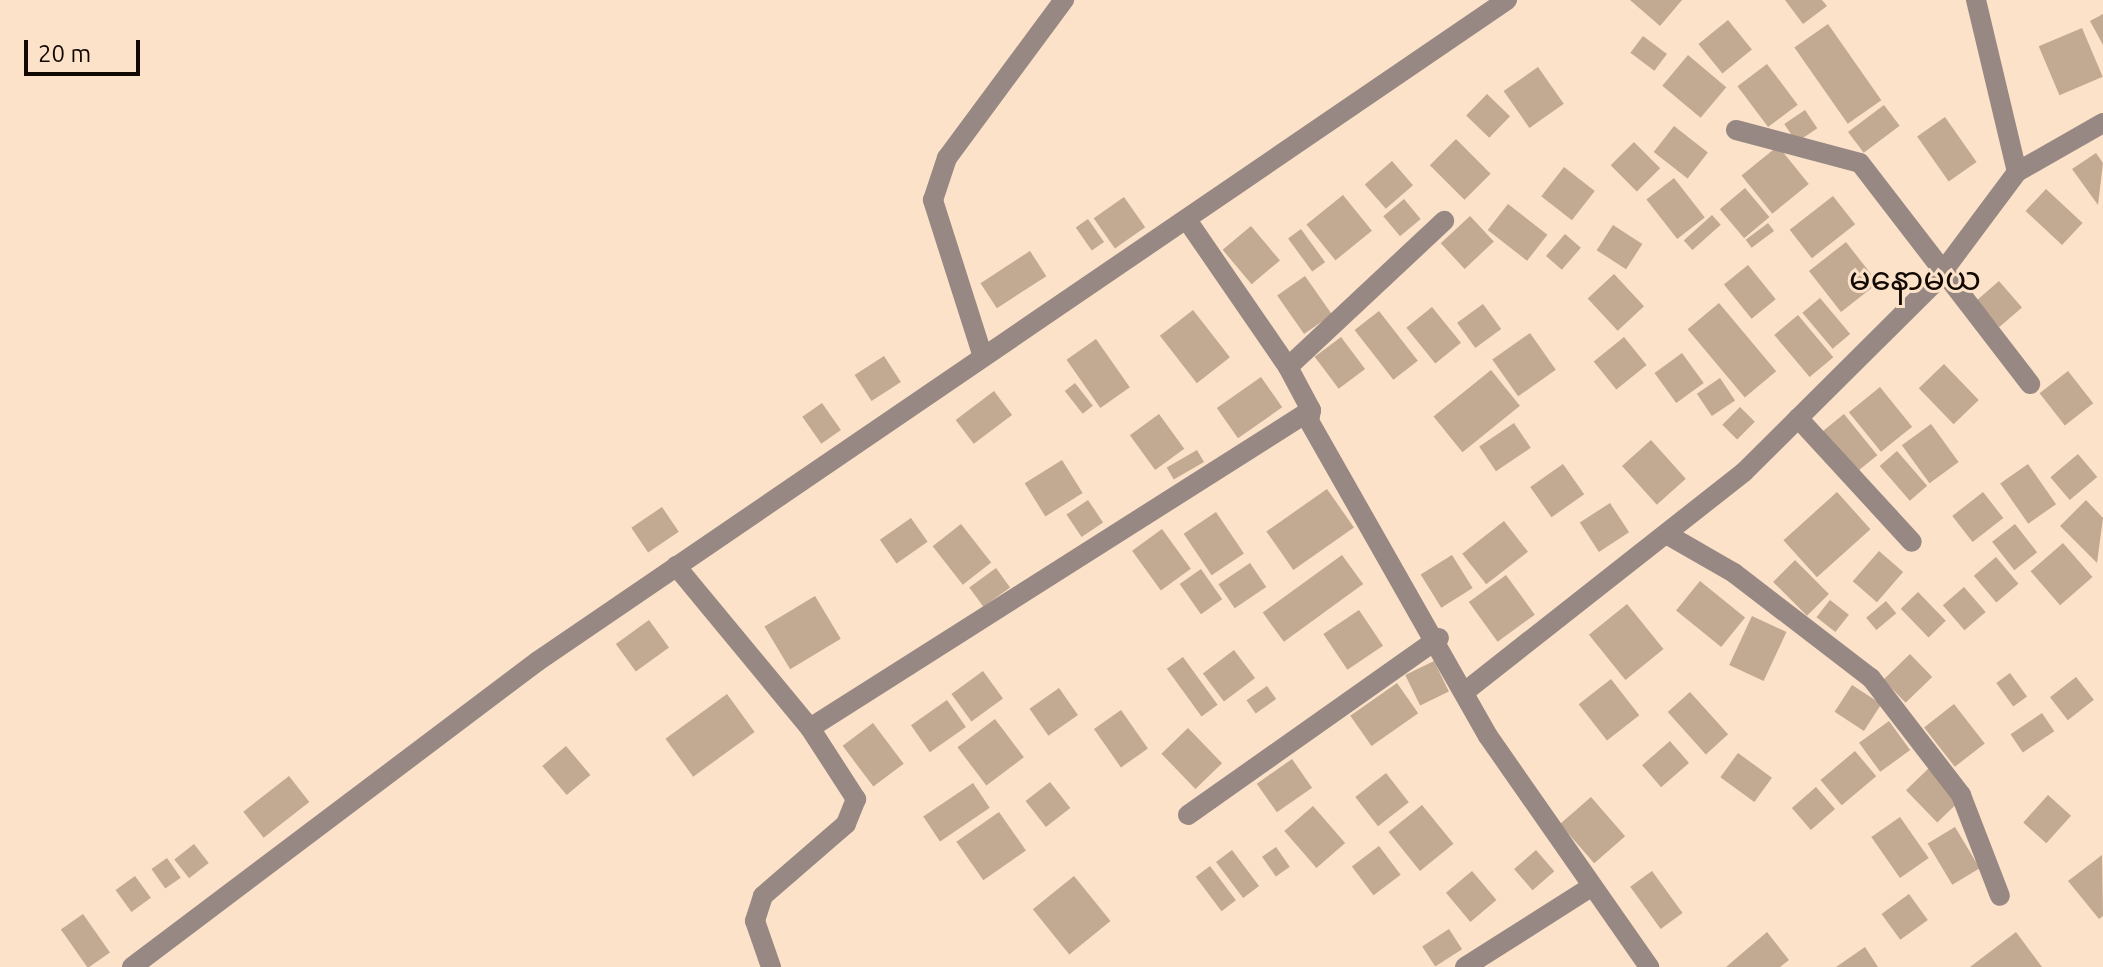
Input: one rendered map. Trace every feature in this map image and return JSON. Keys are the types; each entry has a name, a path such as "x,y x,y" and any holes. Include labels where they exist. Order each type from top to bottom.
{"street":[{"path":"983,357 933,200 947,158 1064,0"},
{"path":"132,967 538,661 1507,0"},
{"path":"1976,0 2017,172"},
{"path":"1467,690 1668,535 1798,418 1941,275 2017,172 2103,123"},
{"path":"1736,130 1860,163 1897,205 1941,275 2030,384"},
{"path":"1187,220 1288,367 1311,410 1309,421 1439,638 1488,736 1649,967"},
{"path":"1288,367 1444,221"},
{"path":"810,728 1311,410"},
{"path":"1798,418 1912,542"},
{"path":"1668,535 1734,573 1871,678 1961,795 2000,896"},
{"path":"676,566 847,777 855,812 763,896 755,921 771,967"},
{"path":"1188,815 1439,638"},
{"path":"1465,967 1591,887"}],"building":[{"path":"1630,0 1682,0 1660,26"},
{"path":"1785,0 1822,0 1827,6 1803,24"},
{"path":"2103,14 2103,45 2090,21"},
{"path":"1728,20 1752,50 1722,73 1698,44"},
{"path":"1828,24 1881,100 1848,124 1794,48"},
{"path":"2082,28 2103,77 2059,95 2039,46"},
{"path":"1643,36 1667,54 1654,71 1630,53"},
{"path":"1688,55 1726,87 1701,118 1662,86"},
{"path":"1767,64 1798,105 1768,127 1737,86"},
{"path":"1538,67 1564,104 1529,128 1504,91"},
{"path":"1487,94 1510,116 1489,138 1466,116"},
{"path":"1884,105 1900,126 1864,153 1848,132"},
{"path":"1805,110 1817,128 1797,142 1784,124"},
{"path":"1945,117 1977,162 1949,182 1917,137"},
{"path":"1674,126 1708,152 1688,178 1654,152"},
{"path":"1456,139 1491,174 1464,200 1430,165"},
{"path":"1634,142 1660,168 1637,191 1611,165"},
{"path":"1778,146 1809,184 1772,214 1741,176"},
{"path":"2096,153 2103,163 2098,205 2072,169"},
{"path":"1392,161 1413,185 1386,209 1365,185"},
{"path":"1564,167 1595,191 1572,220 1541,196"},
{"path":"1674,178 1705,217 1677,239 1646,200"},
{"path":"1745,188 1769,217 1744,238 1720,209"},
{"path":"2046,189 2083,223 2062,245 2026,211"},
{"path":"1343,195 1372,231 1335,260 1306,225"},
{"path":"1833,196 1855,224 1812,258 1790,230"},
{"path":"1124,197 1145,227 1115,249 1094,218"},
{"path":"1404,199 1421,219 1400,236 1383,216"},
{"path":"1508,204 1547,235 1527,261 1488,230"},
{"path":"1712,215 1721,225 1692,250 1684,240"},
{"path":"1470,216 1494,242 1465,269 1441,243"},
{"path":"1088,219 1104,242 1092,251 1076,228"},
{"path":"1768,223 1774,231 1752,248 1746,240"},
{"path":"1613,225 1642,244 1626,269 1597,250"},
{"path":"1251,226 1280,260 1252,284 1223,250"},
{"path":"1301,229 1325,262 1312,272 1288,238"},
{"path":"1565,234 1581,248 1562,270 1546,256"},
{"path":"1846,242 1878,283 1841,312 1809,271"},
{"path":"1030,251 1046,276 997,308 981,283"},
{"path":"1748,265 1776,299 1752,319 1724,285"},
{"path":"1614,274 1644,306 1618,331 1588,299"},
{"path":"1305,276 1332,315 1304,334 1277,296"},
{"path":"1999,281 2022,307 1999,327 1976,301"},
{"path":"1820,298 1850,334 1833,349 1802,313"},
{"path":"1719,303 1776,371 1745,398 1688,329"},
{"path":"1483,304 1501,329 1475,348 1457,323"},
{"path":"1432,307 1461,343 1435,364 1406,328"},
{"path":"1193,310 1230,357 1197,383 1160,336"},
{"path":"1379,311 1418,361 1393,380 1355,330"},
{"path":"1798,315 1833,357 1810,377 1774,335"},
{"path":"1530,333 1556,370 1518,396 1492,359"},
{"path":"1341,337 1365,369 1339,389 1315,357"},
{"path":"1624,337 1647,365 1616,390 1594,362"},
{"path":"1096,339 1130,387 1100,408 1067,360"},
{"path":"1682,353 1704,383 1676,403 1654,373"},
{"path":"884,356 901,382 872,401 855,375"},
{"path":"1944,364 1979,400 1954,424 1919,388"},
{"path":"1491,370 1520,406 1462,452 1433,417"},
{"path":"2068,371 2093,403 2065,425 2040,393"},
{"path":"1261,377 1282,407 1238,438 1217,408"},
{"path":"1720,378 1735,400 1712,416 1697,394"},
{"path":"1075,383 1093,406 1083,414 1065,391"},
{"path":"1880,387 1912,427 1881,452 1849,412"},
{"path":"994,391 1012,415 974,444 956,420"},
{"path":"822,403 841,430 821,444 802,417"},
{"path":"1740,407 1755,422 1737,440 1722,425"},
{"path":"1159,414 1184,449 1155,470 1130,435"},
{"path":"1844,414 1877,455 1853,475 1820,434"},
{"path":"1514,423 1531,448 1496,471 1479,446"},
{"path":"1931,424 1959,462 1930,483 1902,445"},
{"path":"1651,440 1686,479 1657,505 1622,466"},
{"path":"1197,450 1204,462 1174,480 1167,468"},
{"path":"1897,451 1927,486 1910,501 1880,466"},
{"path":"2078,454 2097,477 2070,500 2050,477"},
{"path":"1062,460 1083,493 1045,516 1025,483"},
{"path":"1563,464 1584,494 1551,517 1530,487"},
{"path":"2028,464 2056,504 2028,524 2000,484"},
{"path":"1327,489 1354,528 1293,570 1266,531"},
{"path":"1837,492 1870,529 1817,577 1783,540"},
{"path":"1983,492 2003,518 1973,542 1952,516"},
{"path":"1088,500 1103,522 1082,537 1066,515"},
{"path":"2086,500 2103,518 2097,563 2060,526"},
{"path":"1610,503 1629,532 1599,552 1580,523"},
{"path":"662,507 679,532 648,553 631,528"},
{"path":"1216,512 1244,553 1212,575 1184,534"},
{"path":"911,518 928,542 897,564 880,540"},
{"path":"1504,521 1528,552 1486,584 1462,554"},
{"path":"961,524 991,563 963,585 933,546"},
{"path":"2015,524 2037,552 2014,570 1992,542"},
{"path":"1162,529 1191,569 1161,590 1132,551"},
{"path":"2063,543 2093,577 2060,605 2031,571"},
{"path":"1879,551 1903,572 1877,602 1853,581"},
{"path":"1342,555 1363,584 1284,642 1263,613"},
{"path":"1452,555 1473,588 1441,608 1421,575"},
{"path":"1996,557 2018,584 1996,602 1974,576"},
{"path":"1795,560 1829,594 1807,616 1773,582"},
{"path":"1250,563 1266,587 1235,608 1218,584"},
{"path":"996,568 1010,587 983,607 969,587"},
{"path":"1201,569 1222,599 1201,614 1180,584"},
{"path":"1506,575 1535,615 1498,642 1469,602"},
{"path":"1700,581 1745,618 1721,647 1676,611"},
{"path":"1964,587 1986,612 1965,630 1943,605"},
{"path":"1918,592 1946,621 1929,637 1901,609"},
{"path":"815,596 841,639 790,669 764,626"},
{"path":"1830,600 1849,615 1835,632 1816,617"},
{"path":"1886,601 1896,613 1876,630 1866,618"},
{"path":"1627,604 1664,649 1625,680 1589,635"},
{"path":"1359,610 1383,646 1347,670 1323,634"},
{"path":"1752,616 1786,632 1764,681 1729,665"},
{"path":"649,620 669,648 636,672 616,644"},
{"path":"1234,650 1255,678 1224,701 1203,673"},
{"path":"1910,654 1932,677 1906,703 1883,680"},
{"path":"1183,657 1218,705 1201,716 1167,669"},
{"path":"1434,661 1449,692 1420,706 1405,675"},
{"path":"983,671 1003,699 971,721 951,694"},
{"path":"2010,673 2027,696 2013,706 1996,683"},
{"path":"2076,677 2094,700 2068,720 2050,697"},
{"path":"1611,679 1639,715 1607,740 1579,704"},
{"path":"1397,683 1418,713 1372,746 1350,716"},
{"path":"1852,685 1881,704 1864,731 1835,712"},
{"path":"1267,686 1276,699 1256,713 1247,700"},
{"path":"1059,688 1078,715 1048,736 1030,709"},
{"path":"1690,692 1728,734 1706,754 1668,712"},
{"path":"727,694 755,732 693,777 666,739"},
{"path":"947,700 966,727 930,752 911,725"},
{"path":"1954,704 1985,743 1955,767 1924,727"},
{"path":"1121,710 1148,749 1121,767 1094,729"},
{"path":"2042,713 2054,731 2023,752 2010,734"},
{"path":"995,719 1024,757 986,786 957,747"},
{"path":"1889,721 1910,750 1880,772 1859,743"},
{"path":"873,723 904,764 873,787 843,746"},
{"path":"1188,728 1222,763 1195,789 1161,754"},
{"path":"1670,741 1689,763 1661,787 1642,765"},
{"path":"566,746 590,775 567,795 542,766"},
{"path":"1855,751 1876,776 1842,805 1821,780"},
{"path":"1738,753 1772,778 1754,802 1720,777"},
{"path":"1292,759 1312,788 1277,812 1257,784"},
{"path":"1929,768 1960,800 1937,823 1906,790"},
{"path":"1386,773 1409,802 1378,826 1355,797"},
{"path":"289,776 309,802 264,838 243,812"},
{"path":"1050,782 1070,808 1046,827 1026,801"},
{"path":"973,783 990,808 940,841 923,817"},
{"path":"1816,787 1835,809 1811,830 1792,808"},
{"path":"2048,795 2071,816 2046,843 2023,822"},
{"path":"1591,797 1625,836 1594,863 1560,824"},
{"path":"1422,805 1453,844 1420,871 1389,832"},
{"path":"1313,806 1345,843 1316,868 1284,831"},
{"path":"999,812 1026,851 983,880 956,842"},
{"path":"1900,817 1929,858 1900,878 1871,837"},
{"path":"1955,827 1980,868 1952,885 1928,843"},
{"path":"194,844 209,863 189,878 174,859"},
{"path":"1379,846 1401,875 1374,895 1352,866"},
{"path":"1276,847 1290,867 1276,876 1262,857"},
{"path":"1232,850 1259,886 1243,898 1216,862"},
{"path":"1536,850 1554,871 1532,890 1514,869"},
{"path":"2102,855 2103,916 2099,919 2068,881"},
{"path":"167,858 181,878 165,889 151,869"},
{"path":"1210,866 1236,900 1222,911 1196,877"},
{"path":"1472,871 1496,900 1470,922 1446,893"},
{"path":"1652,871 1683,913 1661,929 1630,887"},
{"path":"135,876 151,898 131,912 116,890"},
{"path":"1074,876 1111,921 1069,954 1033,909"},
{"path":"1909,894 1928,920 1900,940 1881,914"},
{"path":"83,914 110,953 87,967 61,929"},
{"path":"1449,929 1462,949 1435,967 1422,946"},
{"path":"1767,932 1789,960 1780,967 1726,967"},
{"path":"2016,932 2042,967 1970,967"},
{"path":"1865,947 1878,967 1836,967"}],"district":[{"name":"မနောမယ","path":"1915,278"}]}
